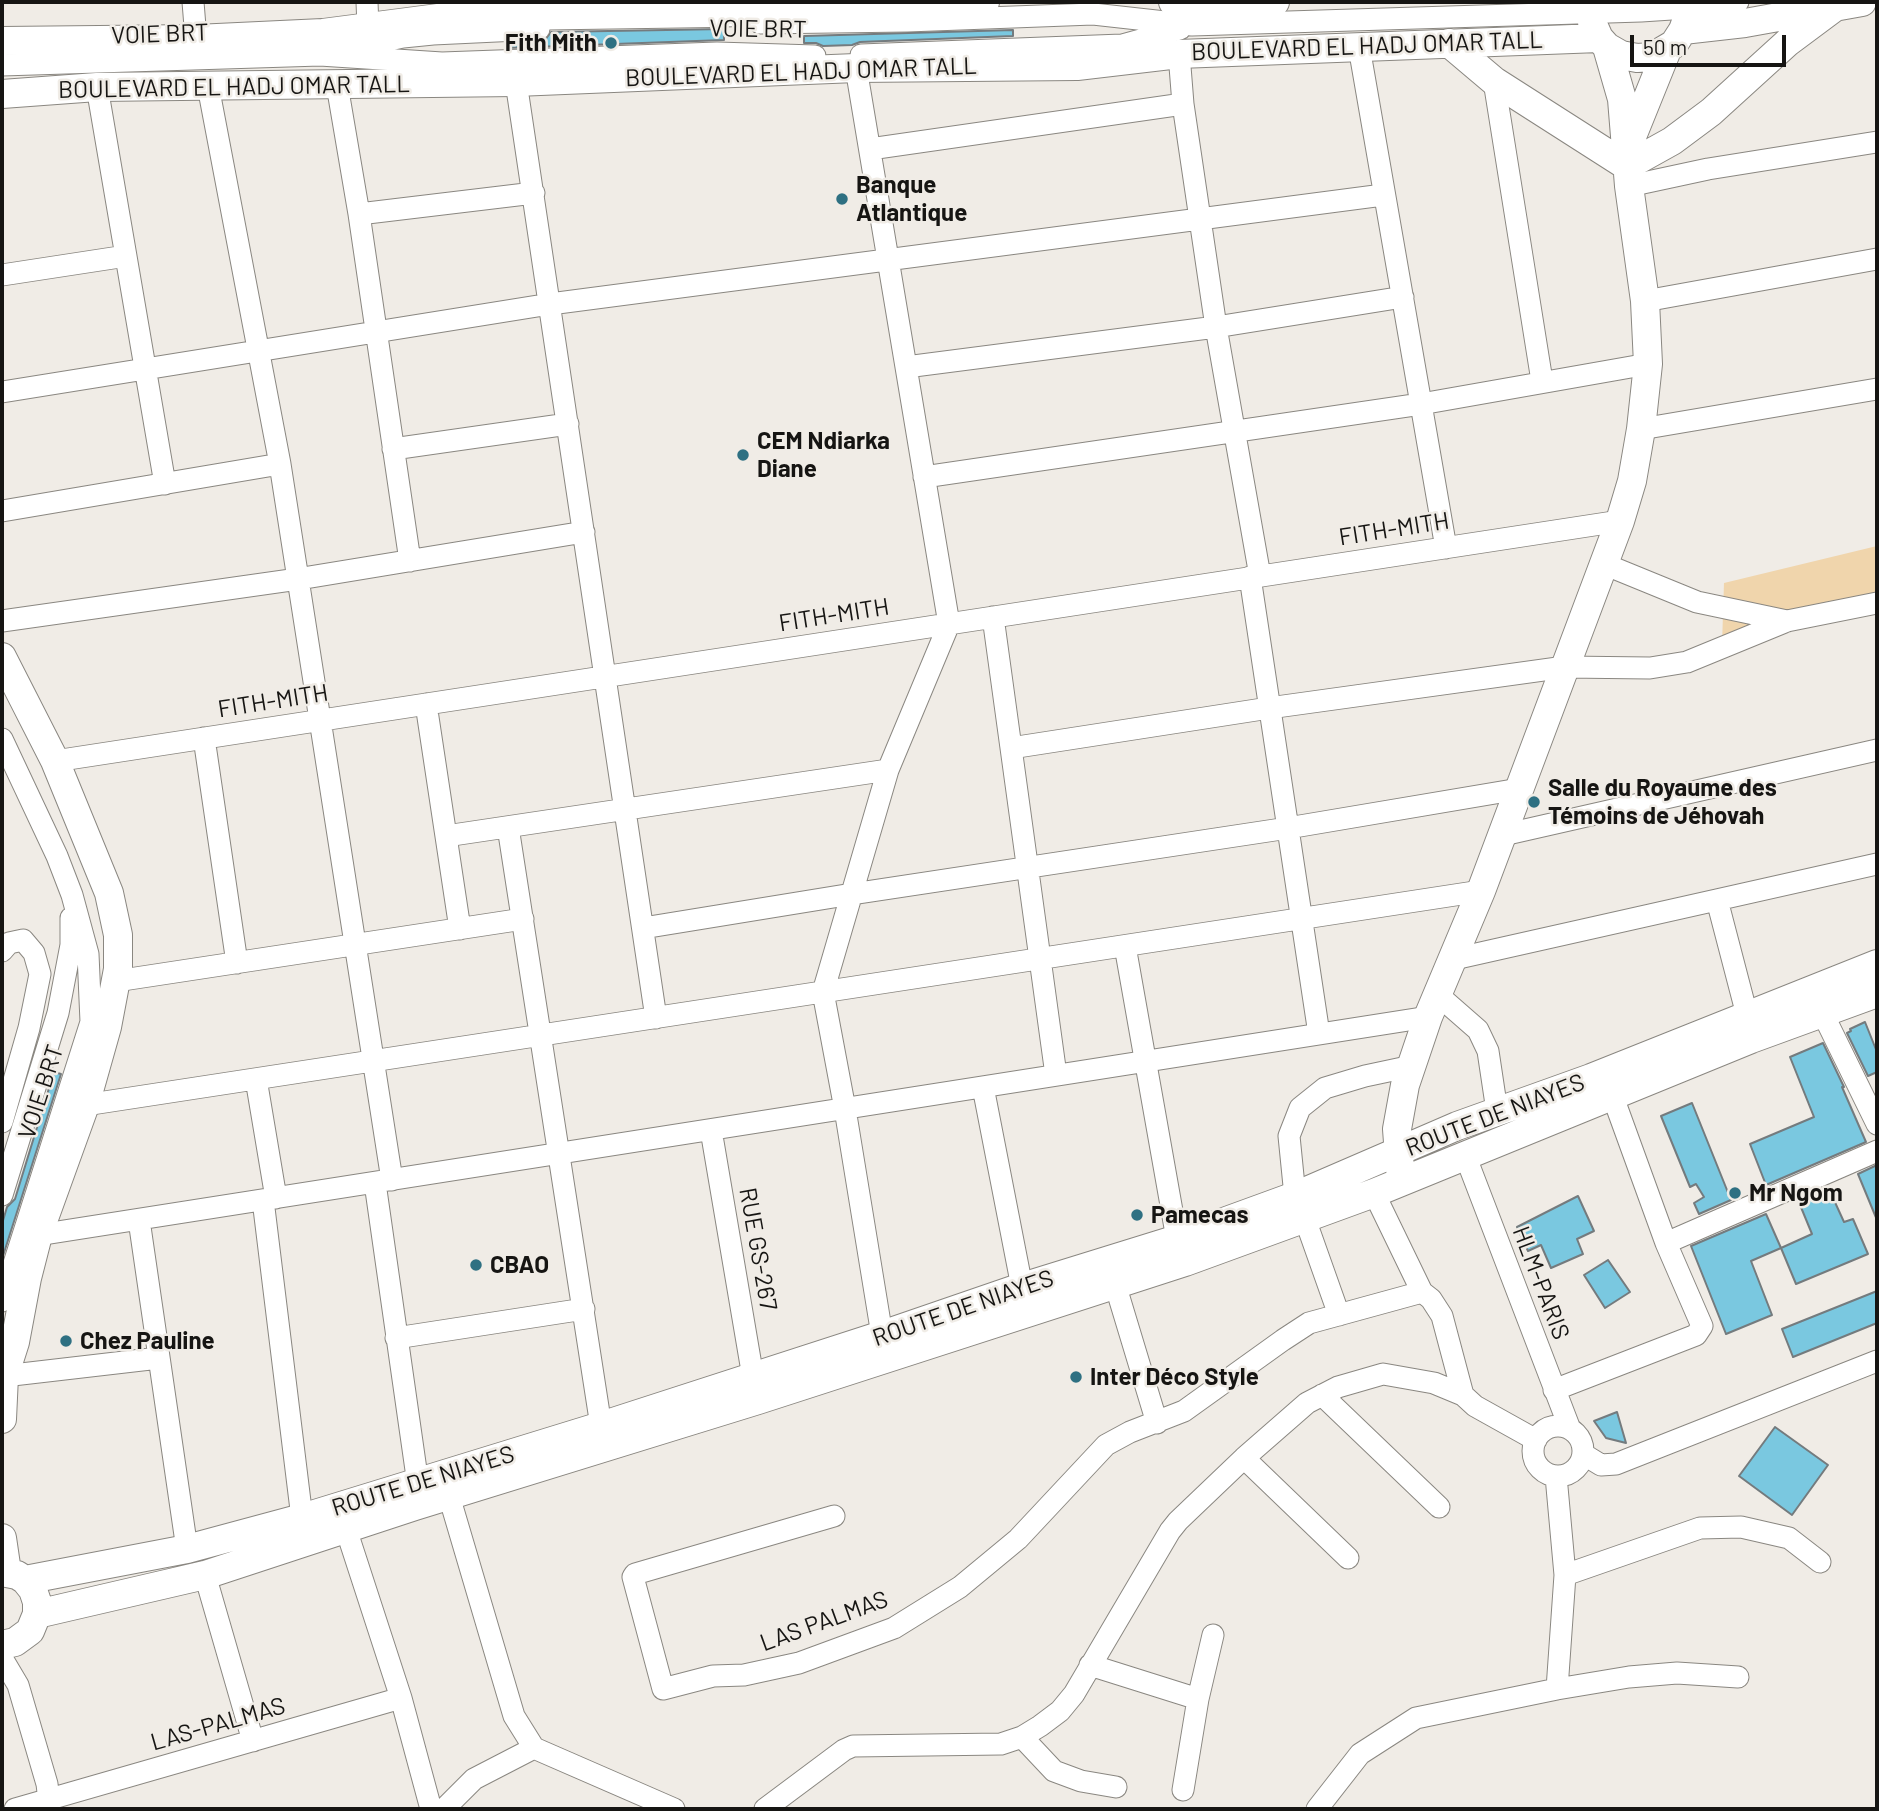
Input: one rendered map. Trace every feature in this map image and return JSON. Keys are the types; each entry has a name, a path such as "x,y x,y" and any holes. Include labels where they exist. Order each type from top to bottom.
{"main road":[{"name":"BOULEVARD EL HADJ OMAR TALL","path":"2,41 196,39 323,33 368,14 446,18 985,2"},
{"name":"BOULEVARD EL HADJ OMAR TALL","path":"1174,2 1275,2"},
{"name":"BOULEVARD EL HADJ OMAR TALL","path":"2,94 97,87 516,82 856,68 1077,66 1179,54 1449,43 1597,25 1621,55 1637,58 1652,57 1681,22 1745,23 1848,4"},
{"path":"1627,168 1672,141 1712,111 1788,41 1848,4"},
{"path":"1627,168 1681,22"},
{"path":"1402,1181 1398,1153 1398,1115 1405,1085 1433,1006 1503,835 1620,521 1632,481 1641,429 1648,364 1645,301 1627,168 1622,99 1597,25"},
{"path":"1449,43 1494,81 1627,168"},
{"path":"2,657 55,761 109,893 118,935 117,981 104,1036 85,1105 38,1236 15,1342 3,1380 2,1419"},
{"name":"ROUTE DE NIAYES","path":"21,1632 758,1400 1115,1284 1300,1208 1398,1153 1497,1111 1591,1078 1877,964"},
{"name":"ROUTE DE NIAYES","path":"11,1575 187,1549 302,1518 601,1426 1022,1287 1177,1239 1300,1208 1374,1193 1822,1012 1877,993"},
{"path":"2,1538 11,1575 33,1590 37,1602 21,1632"}],"street":[{"path":"193,2 196,39"},
{"name":"VOIE BRT","path":"320,55 402,37 443,33 715,22 818,23 1093,14 1192,25 1597,25 1681,22 1738,2"},
{"name":"VOIE BRT","path":"2,65 320,55 442,63 717,53 790,57 1063,48 1122,45 1192,25"},
{"path":"1359,47 1446,548"},
{"path":"1179,54 1183,104 1216,327 1235,431 1269,708 1319,1034"},
{"path":"856,68 949,624 888,771 823,992 882,1335"},
{"path":"1494,81 1542,381"},
{"path":"516,82 656,1018"},
{"path":"337,85 359,214 410,561"},
{"path":"208,86 280,464 373,1061 396,1338 418,1484"},
{"path":"97,87 165,484"},
{"path":"870,149 1183,104"},
{"path":"1627,168 1708,169 1877,142"},
{"path":"359,214 534,193"},
{"path":"2,392 550,304 1384,195"},
{"path":"2,275 126,256"},
{"path":"1645,301 1877,259"},
{"path":"906,367 1216,327 1403,297"},
{"path":"924,477 1421,404 1648,364"},
{"path":"1641,429 1877,390"},
{"path":"394,449 568,424"},
{"path":"2,511 280,464"},
{"name":"FITH-MITH","path":"55,761 1620,521"},
{"path":"2,621 298,579 584,532"},
{"path":"1604,564 1697,602 1787,621"},
{"path":"1011,748 1269,708 1564,667 1650,668 1687,662 1787,621 1877,603"},
{"path":"993,617 1056,1075"},
{"path":"426,704 460,929"},
{"path":"204,738 237,963"},
{"name":"VOIE BRT","path":"2,739 72,895 88,954 91,1022 2,1301"},
{"path":"1503,835 1877,750"},
{"path":"446,836 888,771"},
{"path":"643,928 1288,828 1519,789"},
{"path":"508,827 601,1426"},
{"path":"1454,959 1877,864"},
{"path":"85,1105 1481,891"},
{"name":"VOIE BRT","path":"2,1195 58,1013 71,945 72,895"},
{"path":"1717,900 1747,1014"},
{"path":"117,981 523,919"},
{"path":"2,951 9,943 23,940 34,953 40,974 29,1028 2,1122"},
{"path":"1125,946 1177,1239"},
{"path":"38,1236 1319,1034 1433,1006 1478,1030 1488,1051 1497,1111"},
{"path":"1822,1012 1877,1124"},
{"path":"1339,1315 1300,1208 1289,1136 1300,1108 1325,1088 1412,1066"},
{"path":"256,1079 302,1518"},
{"path":"983,1087 1022,1287"},
{"path":"1554,1390 1696,1335 1702,1326 1665,1243 1613,1097"},
{"name":"RUE GS-267","path":"711,1130 753,1377"},
{"path":"1665,1243 1877,1151"},
{"name":"HLM-PARIS","path":"1465,1155 1570,1429"},
{"path":"1374,1193 1422,1292 1432,1299 1443,1316 1463,1395"},
{"path":"139,1220 187,1549"},
{"path":"1115,1284 1157,1423 1184,1411 1309,1323 1422,1292"},
{"path":"396,1338 584,1309"},
{"path":"3,1380 159,1359"},
{"path":"1583,1454 1601,1465 1616,1464 1877,1361"},
{"path":"765,1809 853,1746 1001,1744 1022,1737 1059,1711 1074,1694 1170,1531 1244,1458 1307,1403 1338,1387 1384,1374 1434,1383 1463,1395 1475,1406 1536,1440"},
{"path":"1322,1395 1439,1507"},
{"name":"LAS PALMAS","path":"834,1516 635,1574 633,1577 663,1689 713,1676 744,1675 799,1664 894,1628 960,1587 1018,1539 1106,1445 1130,1432 1157,1423"},
{"path":"1560,1427 1570,1429 1582,1444 1583,1454 1574,1471 1556,1476 1538,1467 1533,1449 1542,1432 1560,1427"},
{"path":"1244,1458 1348,1558"},
{"path":"1556,1476 1565,1575 1557,1689"},
{"path":"450,1496 514,1716 534,1748 625,1800 674,1809"},
{"path":"1565,1575 1700,1528 1741,1527 1789,1538 1820,1562"},
{"path":"345,1529 401,1698 431,1809"},
{"path":"205,1575 253,1741"},
{"path":"18,1685 21,1632"},
{"path":"1183,1790 1198,1699 1213,1635"},
{"path":"2,1657 18,1685 50,1804"},
{"path":"1090,1665 1198,1699"},
{"path":"1317,1809 1360,1754 1416,1718 1629,1677 1676,1673 1738,1677"},
{"name":"LAS-PALMAS","path":"15,1809 50,1804 401,1698"},
{"path":"1022,1737 1054,1771 1081,1781 1116,1787"},
{"path":"444,1809 474,1779 534,1748"}],"shaded area":[{"path":"1877,546 1877,606 1722,645 1724,583"}],"building":[{"path":"724,29 724,40 506,48 505,44 545,40 551,32"},
{"path":"1013,30 1013,36 823,46 804,43 804,36"},
{"path":"1865,1022 1877,1052 1877,1072 1868,1076 1847,1033"},
{"path":"1823,1043 1866,1142 1766,1185 1750,1144 1814,1117 1790,1057"},
{"path":"54,1072 61,1074 2,1259 2,1224 7,1207 15,1199"},
{"path":"1692,1103 1731,1200 1699,1214 1694,1203 1704,1197 1696,1184 1690,1187 1661,1116"},
{"path":"1877,1165 1877,1220 1858,1174"},
{"path":"1828,1187 1844,1222 1853,1219 1868,1254 1796,1284 1781,1248 1812,1234 1798,1200"},
{"path":"1578,1196 1594,1231 1577,1239 1583,1254 1551,1268 1541,1245 1528,1251 1517,1227"},
{"path":"1766,1214 1781,1248 1751,1261 1772,1315 1726,1334 1691,1246"},
{"path":"1608,1260 1630,1292 1605,1308 1584,1275"},
{"path":"1877,1291 1877,1323 1793,1357 1782,1329"},
{"path":"1617,1412 1626,1443 1606,1438 1594,1421"},
{"path":"1775,1427 1828,1465 1792,1515 1739,1476"}],"place":[{"name":"Fith Mith","path":"611,43"},
{"name":"Banque Atlantique","path":"842,199"},
{"name":"CEM Ndiarka Diane","path":"743,455"},
{"name":"Salle du Royaume des Témoins de Jéhovah","path":"1534,802"},
{"name":"Mr Ngom","path":"1735,1193"},
{"name":"Pamecas","path":"1137,1215"},
{"name":"CBAO","path":"476,1265"},
{"name":"Chez Pauline","path":"66,1341"},
{"name":"Inter Déco Style","path":"1076,1377"}]}
